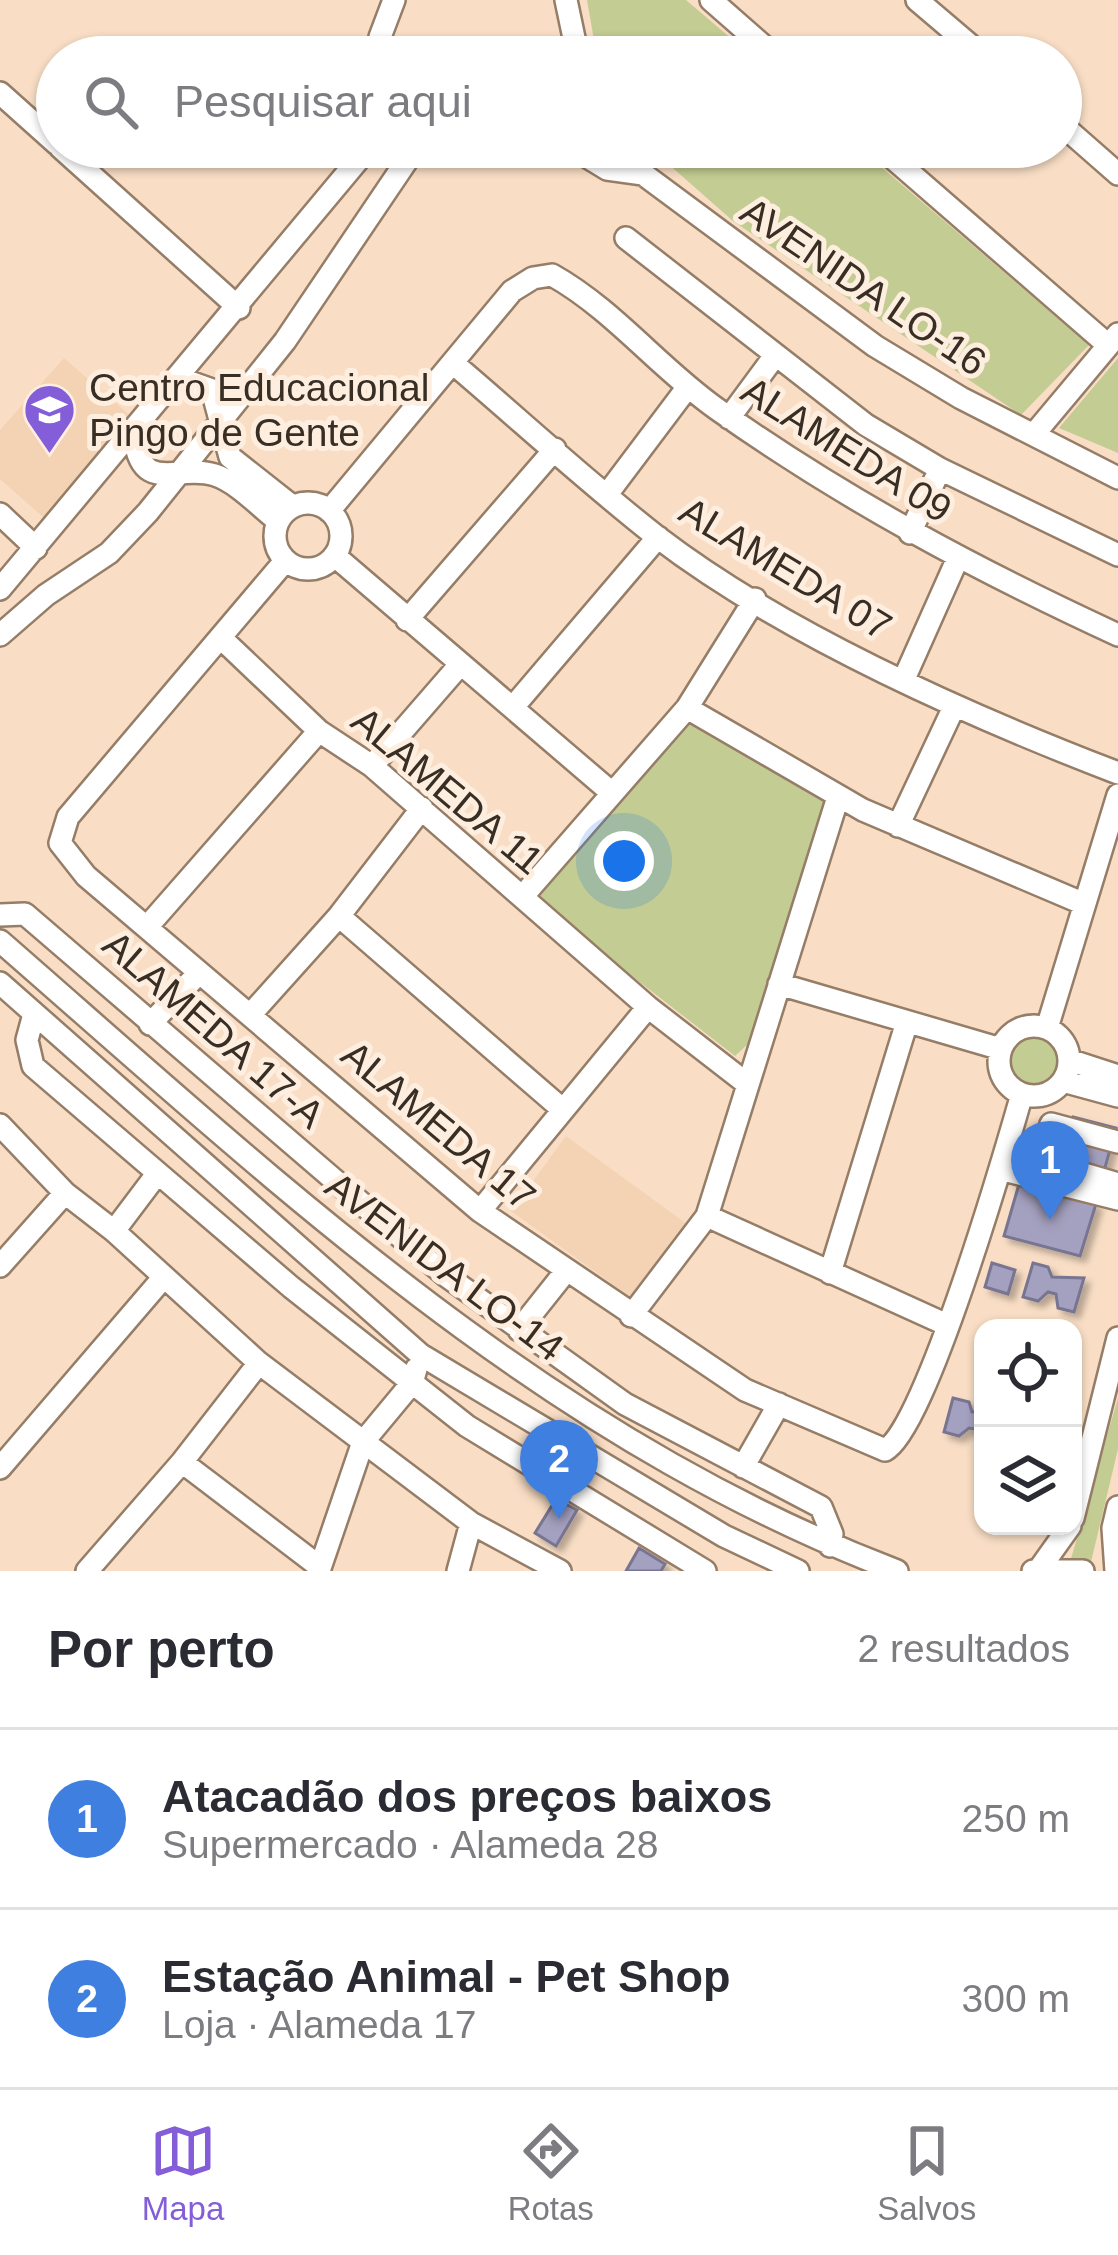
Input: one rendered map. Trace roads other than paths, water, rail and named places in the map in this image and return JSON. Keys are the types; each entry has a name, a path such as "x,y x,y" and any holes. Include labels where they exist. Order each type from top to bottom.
{"street":[{"path":"381,36 394,0"},
{"path":"566,0 574,36"},
{"path":"711,0 752,36"},
{"path":"917,0 959,36"},
{"path":"0,93 36,125"},
{"path":"1082,142 1118,174"},
{"path":"83,168 239,308"},
{"path":"0,589 181,379 352,168"},
{"path":"0,635 46,595 109,553 177,475 285,340 402,168"},
{"name":"AVENIDA LO-16","path":"605,168 643,174"},
{"name":"AVENIDA LO-16","path":"637,168 875,346 961,398 1118,478"},
{"path":"905,168 1113,340 1035,433"},
{"path":"626,238 866,424 940,469 1118,555"},
{"name":"ALAMEDA 09","path":"454,364 522,283 539,275 565,282 687,388 729,418 957,560 1118,635"},
{"path":"729,418 774,356"},
{"path":"329,511 454,364"},
{"name":"ALAMEDA 07","path":"454,364 658,537 755,598 952,709 1118,773"},
{"path":"181,379 212,390 230,457 285,514"},
{"path":"608,493 687,388"},
{"path":"134,435 136,454 147,469 220,476 285,514"},
{"path":"407,620 554,449"},
{"path":"910,533 940,469"},
{"path":"312,503 329,511 341,537 335,556 317,568 285,561 274,542 285,514 312,503"},
{"path":"0,514 36,548"},
{"path":"514,706 658,537"},
{"path":"335,556 458,667 514,706 612,793"},
{"path":"904,679 957,560"},
{"path":"221,638 285,561"},
{"path":"522,897 687,708 755,598"},
{"name":"ALAMEDA 11","path":"221,638 320,731 372,766 648,1007 746,1083"},
{"name":"ALAMEDA 17","path":"221,638 88,791 59,832 60,843 86,876 480,1210 745,1390 885,1450 899,1438 931,1371 945,1324"},
{"path":"372,766 458,667"},
{"path":"687,708 838,797 1082,903"},
{"path":"898,826 952,709"},
{"path":"148,927 320,731"},
{"path":"1047,1028 1118,795"},
{"path":"631,1316 707,1216 838,797"},
{"path":"251,1014 339,916 422,808"},
{"name":"ALAMEDA 17-A","path":"0,915 25,914 445,1275 519,1330 625,1404 821,1507 832,1534 830,1546"},
{"path":"339,916 562,1109"},
{"name":"AVENIDA LO-14","path":"0,941 423,1302 582,1415 736,1502 897,1571"},
{"path":"150,1024 198,974"},
{"name":"AVENIDA LO-14","path":"0,983 162,1132 421,1355 724,1537 798,1571"},
{"path":"779,984 906,1025 1001,1049"},
{"path":"480,1210 648,1007"},
{"path":"34,1014 27,1040 33,1066 157,1174 467,1426 680,1566 705,1571"},
{"path":"830,1274 906,1025"},
{"path":"1025,1027 1047,1028 1063,1041 1066,1071 1048,1094 1022,1094 1003,1079 1001,1049 1025,1027"},
{"path":"1066,1071 1118,1076"},
{"path":"1066,1071 1118,1096"},
{"path":"707,1216 945,1324 1022,1094"},
{"path":"1110,1182 1040,1161 1051,1124 1118,1142"},
{"path":"0,1125 64,1193 114,1231 259,1363 471,1523 560,1571"},
{"path":"140,1156 162,1132"},
{"path":"1000,1169 1118,1199"},
{"path":"114,1231 157,1174"},
{"path":"0,1266 64,1193"},
{"path":"519,1330 566,1271"},
{"path":"423,1302 445,1275"},
{"path":"0,1468 163,1278"},
{"path":"381,1357 402,1336"},
{"path":"1082,1482 1118,1337"},
{"path":"182,1462 320,1569 363,1442 412,1383 421,1355"},
{"path":"95,1568 259,1363"},
{"path":"743,1467 779,1404"},
{"path":"1116,1571 1113,1528 1118,1507"},
{"path":"458,1571 471,1523"},
{"path":"1037,1570 1063,1535"},
{"path":"1037,1570 1083,1571"}],"place":[{"name":"Centro Educacional Pingo de Gente","path":"50,455"},
{"name":"Atacadão dos preços baixos","path":"1050,1220"},
{"name":"Estação Animal - Pet Shop","path":"559,1519"}]}
